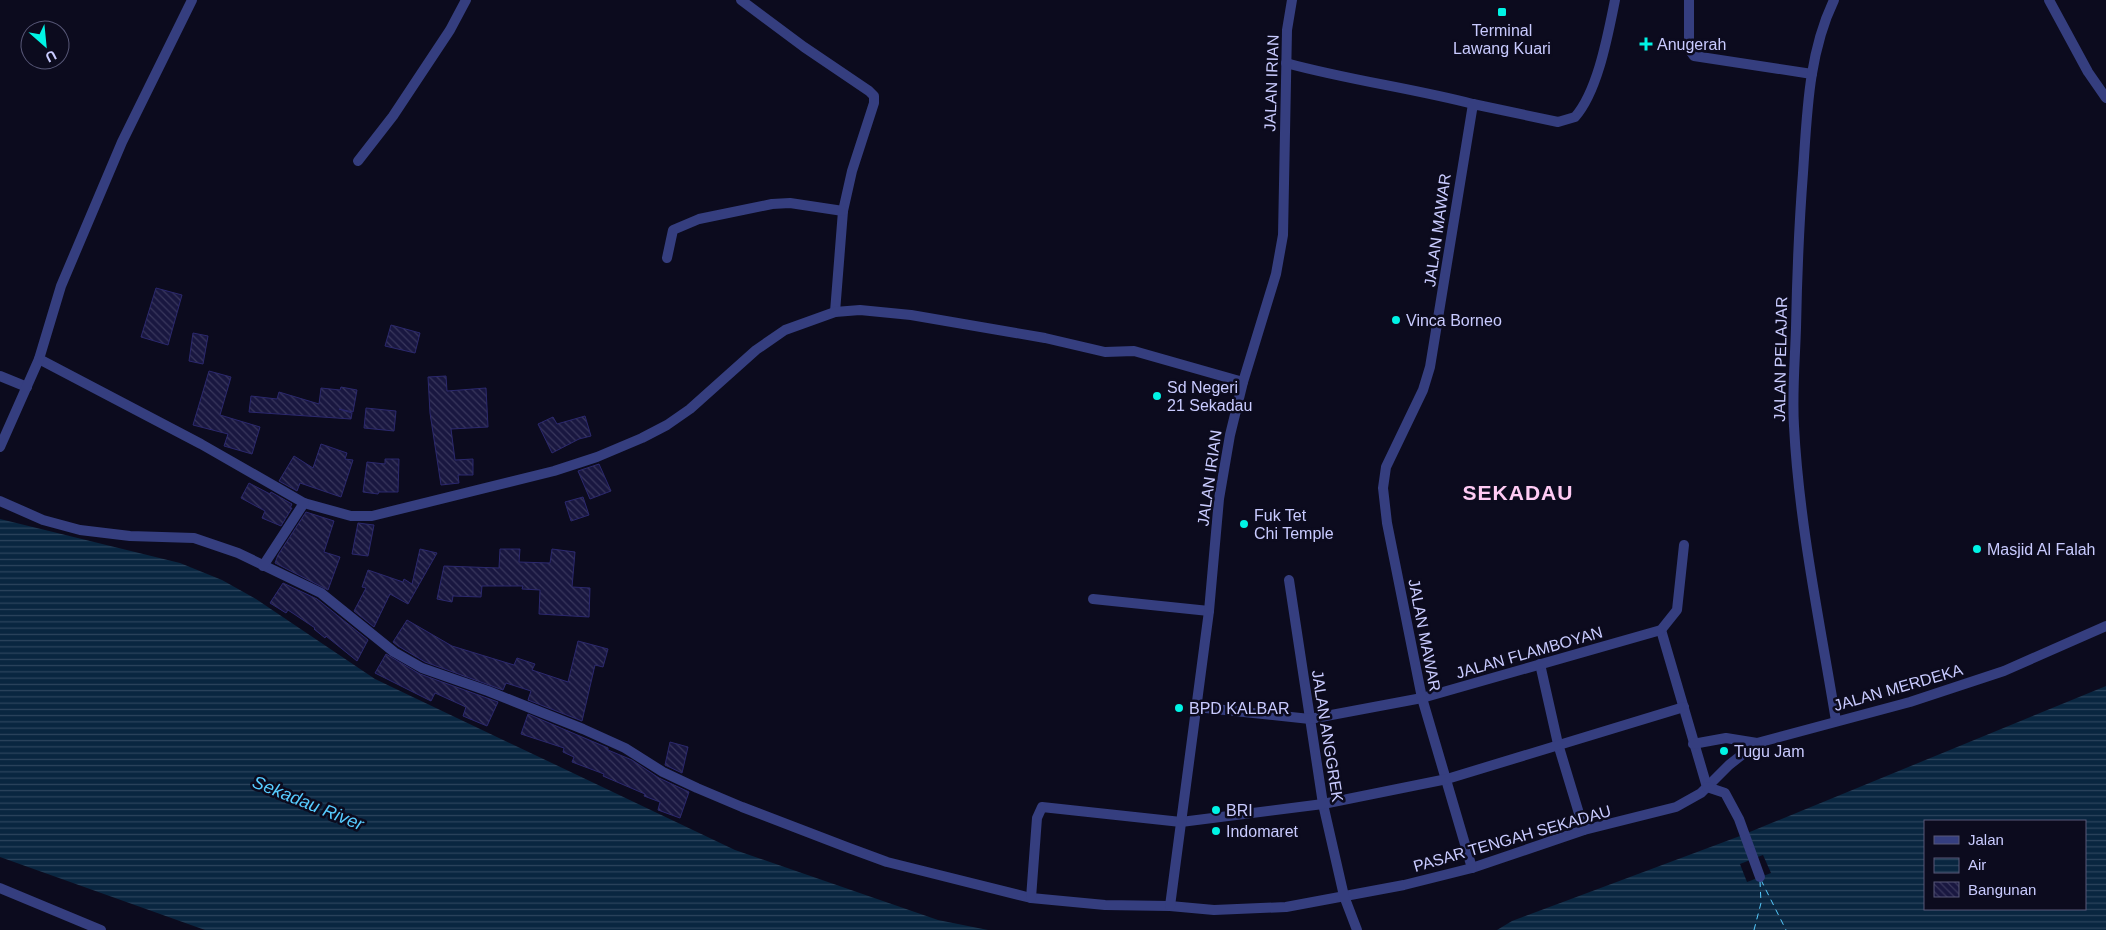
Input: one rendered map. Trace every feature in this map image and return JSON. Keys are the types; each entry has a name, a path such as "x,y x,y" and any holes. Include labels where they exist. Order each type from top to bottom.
{"street":[{"path":"0,447 27,387 62,286 118,151 192,0"},
{"path":"358,161 393,116 450,30 466,0"},
{"path":"741,0 874,96 874,103 852,170 843,211 834,312"},
{"name":"JALAN IRIAN","path":"1170,906 1209,612 1219,499 1230,435 1243,382 1276,274 1281,244 1287,30 1292,0"},
{"path":"1286,63 1558,122 1575,117 1588,98 1606,40 1615,0"},
{"path":"1689,0 1688,49 1694,56 1812,74"},
{"name":"JALAN PELAJAR","path":"1834,0 1824,22 1812,74 1797,253 1794,420 1802,504 1812,577 1836,721"},
{"path":"2049,0 2088,72 2106,98"},
{"name":"JALAN MAWAR","path":"1472,868 1422,698 1387,523 1383,488 1384,475 1423,390 1430,367 1473,104"},
{"path":"667,258 673,230 699,218 781,204 843,211"},
{"path":"38,359 201,444 304,503 351,516 372,516 392,513 485,487 554,471 597,457 642,438 667,425 690,409 756,350 785,330 834,312 860,310 911,315 1045,338 1106,352 1134,351 1243,382"},
{"path":"0,376 27,387"},
{"name":"PASAR TENGAH SEKADAU","path":"0,501 43,520 67,527 130,536 194,538 238,553 321,593 394,652 422,668 488,691 583,729 625,748 663,772 742,807 887,862 1030,898 1105,905 1170,906 1214,910 1286,907 1404,885 1472,868 1584,830 1676,807 1691,800 1707,788"},
{"path":"263,566 304,503"},
{"path":"1684,545 1679,603 1673,617 1661,630 1707,788 1725,793 1739,819 1760,877"},
{"name":"JALAN ANGGREK","path":"1289,580 1323,804 1344,896 1357,930"},
{"path":"1094,599 1209,612"},
{"name":"JALAN MERDEKA","path":"1707,788 1729,765 1758,743 1910,702 2004,671 2106,626"},
{"name":"JALAN FLAMBOYAN","path":"1196,707 1310,719 1422,698 1661,630"},
{"path":"1540,664 1558,744 1584,830"},
{"path":"1030,898 1037,818 1042,808 1182,822 1323,804 1447,779 1684,707"},
{"path":"1693,744 1726,738 1758,743"},
{"path":"0,888 101,930"}],"water":[{"name":"Sekadau River","path":"0,519 180,563 222,580 256,599 375,679 735,850 938,920 988,930 205,930 0,857"},
{"path":"2106,686 2106,930 1497,930 1512,921 1740,836"}],"pier":[{"path":"1763,855 1771,873 1747,882 1740,864"}],"building":[{"path":"156,288 182,295 168,345 141,337"},
{"path":"391,325 420,333 415,353 385,346"},
{"path":"193,333 208,336 203,364 189,361"},
{"path":"209,371 231,377 220,415 260,427 252,454 224,446 228,434 193,425"},
{"path":"446,376 447,391 486,388 488,427 451,429 455,460 473,459 473,475 458,475 459,483 441,485 430,413 428,377"},
{"path":"341,387 357,390 353,412 339,409 352,413 351,419 249,412 251,396 277,399 279,392 319,404 321,388 340,390"},
{"path":"366,408 396,411 394,431 364,428"},
{"path":"585,416 591,436 579,439 552,453 538,424 553,417 557,424"},
{"path":"321,444 347,453 345,459 353,460 341,497 300,483 297,491 279,481 294,456 313,468"},
{"path":"385,459 399,459 398,492 379,492 378,494 363,492 367,462 385,464"},
{"path":"599,464 611,491 590,499 578,471"},
{"path":"249,483 270,494 271,492 292,504 290,508 292,508 281,526 262,518 265,511 241,498"},
{"path":"583,497 589,515 571,521 565,502"},
{"path":"306,512 334,521 324,552 340,557 328,590 275,563 278,555"},
{"path":"358,523 374,525 368,556 352,554"},
{"path":"420,549 437,553 408,604 390,594 374,627 354,611 366,588 362,587 368,570 403,582 404,579 412,584"},
{"path":"500,549 520,549 519,562 550,563 552,549 575,552 572,587 590,588 589,617 539,614 540,590 522,589 523,586 482,586 481,597 453,596 452,602 437,599 444,566 499,568"},
{"path":"283,583 317,599 368,640 357,661 326,636 325,638 315,628 288,610 286,613 270,603"},
{"path":"407,620 452,646 514,665 517,658 535,664 532,670 568,682 578,641 608,649 603,667 595,665 582,721 528,700 531,691 506,683 503,690 425,662 393,642"},
{"path":"386,654 420,674 498,702 487,726 463,716 466,707 435,693 431,701 375,673"},
{"path":"528,714 608,748 608,750 632,760 659,778 689,792 680,818 658,810 660,802 644,796 645,794 603,776 604,774 572,762 574,757 563,752 564,748 521,734"},
{"path":"670,742 688,747 682,773 665,765"}],"ferry route":[{"path":"1761,880 1786,930"},
{"path":"1754,930 1761,903 1760,881"}],"place":[{"name":"Terminal Lawang Kuari","path":"1502,12"},
{"name":"Anugerah","path":"1646,44"},
{"name":"Vinca Borneo","path":"1396,320"},
{"name":"Sd Negeri 21 Sekadau","path":"1157,396"},
{"name":"Fuk Tet Chi Temple","path":"1244,524"},
{"name":"Masjid Al Falah","path":"1977,549"},
{"name":"BPD KALBAR","path":"1179,708"},
{"name":"Tugu Jam","path":"1724,751"},
{"name":"BRI","path":"1216,810"},
{"name":"Indomaret","path":"1216,831"}],"district":[{"name":"SEKADAU","path":"1518,493"}]}
